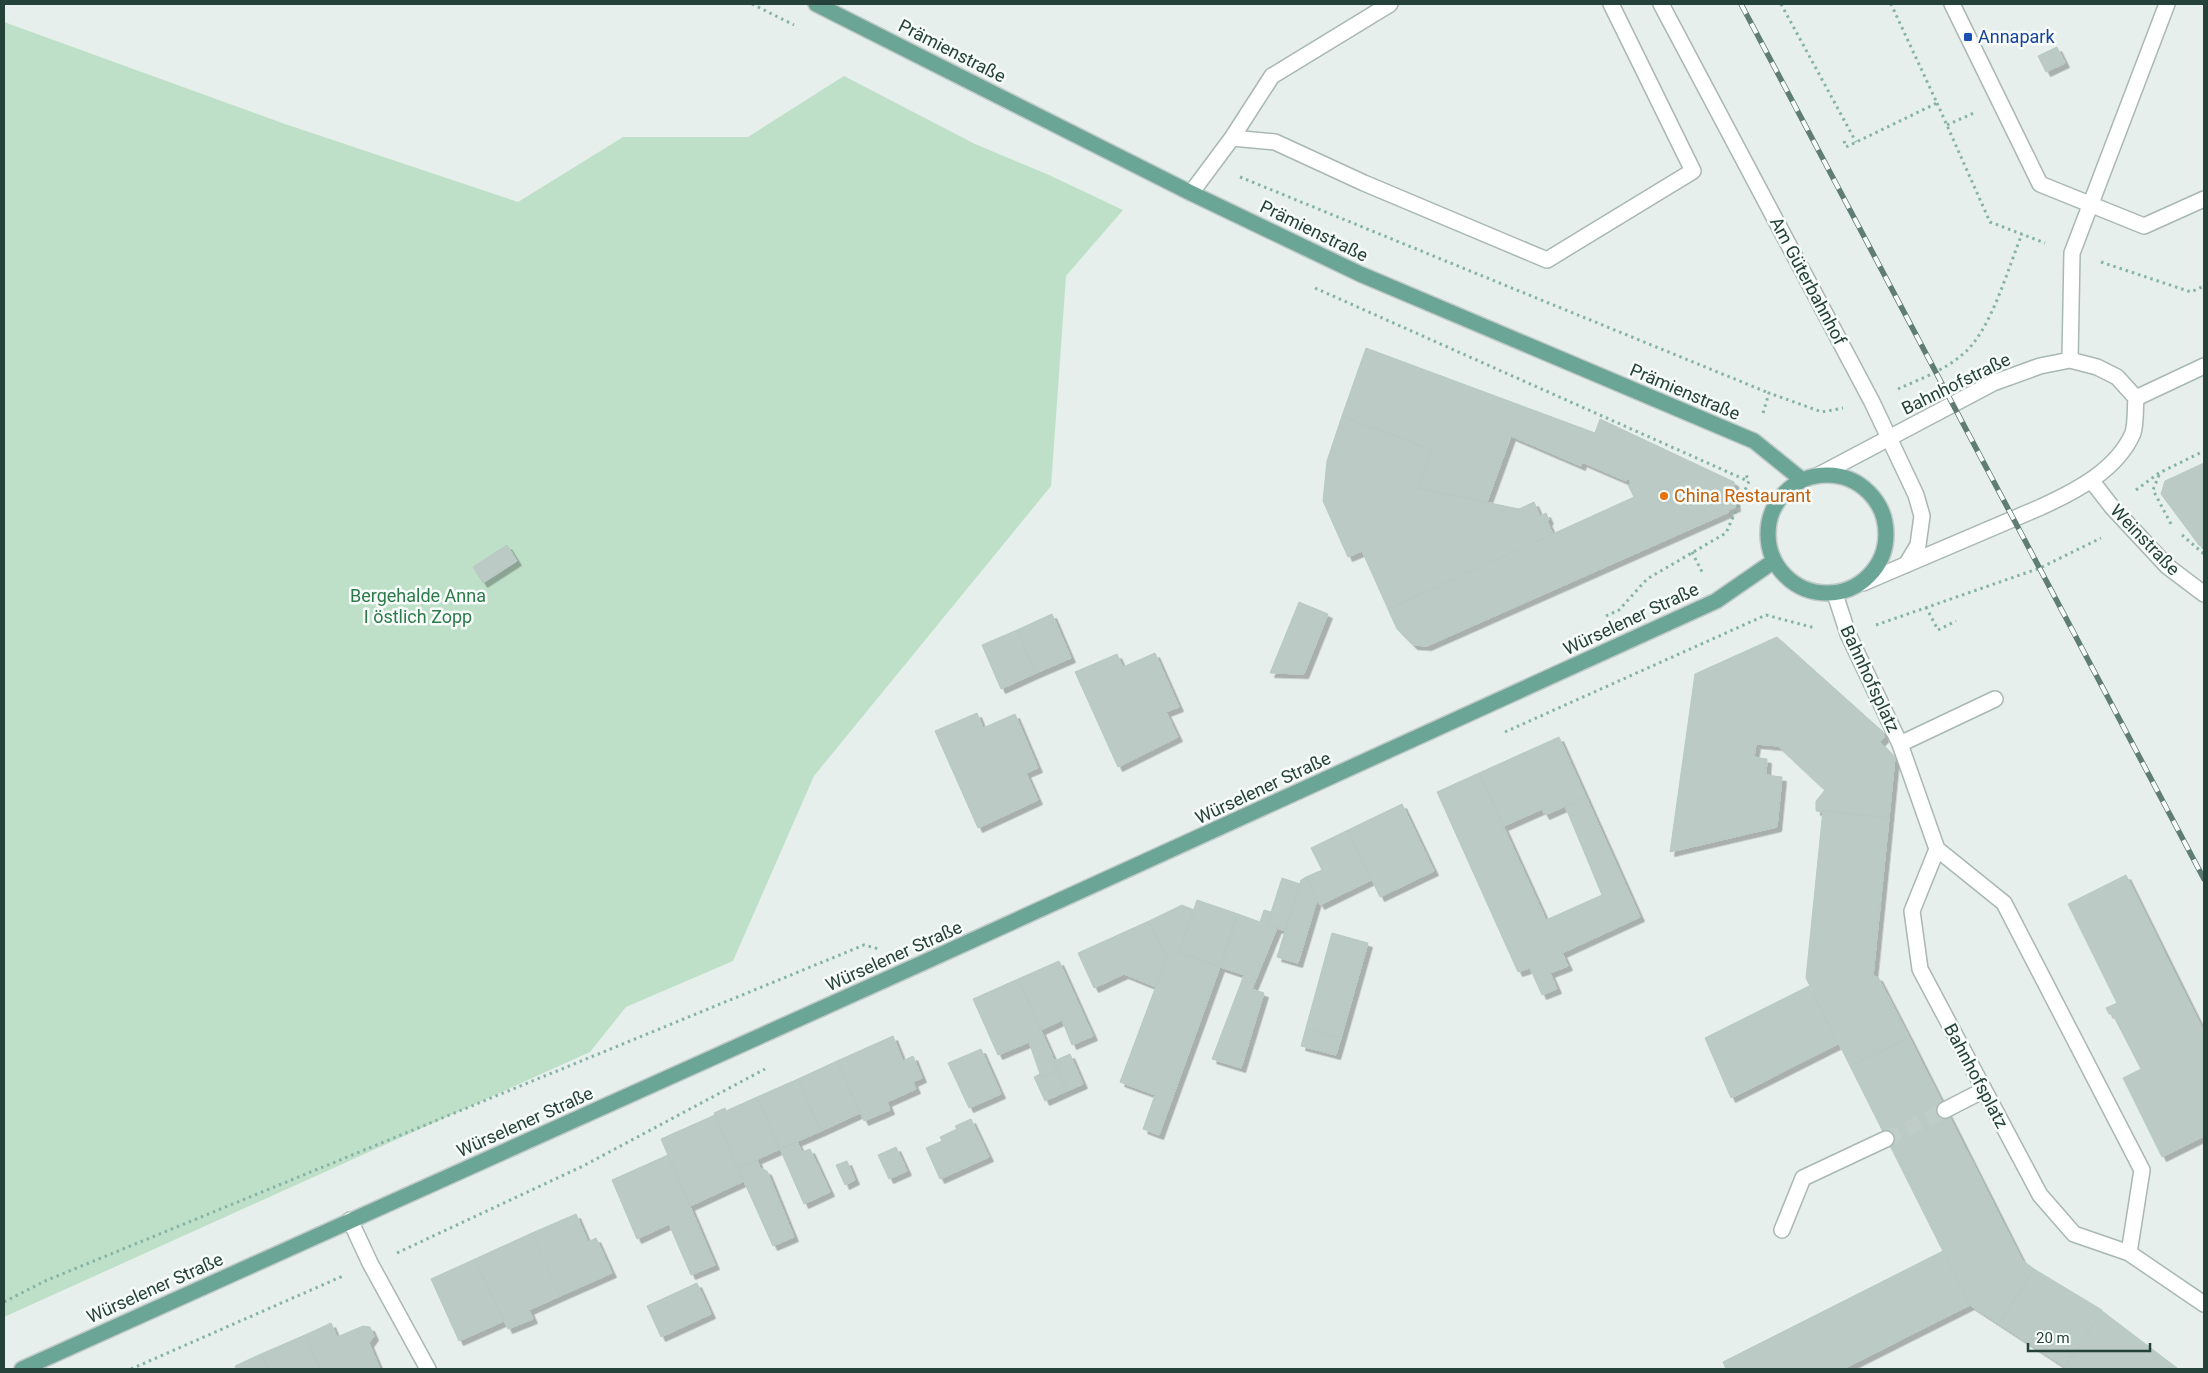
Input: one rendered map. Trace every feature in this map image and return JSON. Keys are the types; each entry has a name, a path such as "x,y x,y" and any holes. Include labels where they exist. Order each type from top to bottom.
{"main road":[{"name":"Prämienstraße","path":"816,4 1191,193 1360,274 1754,441 1801,479"},
{"name":"Bahnhofstraße","path":"1819,475 1850,479 1857,484 1875,498 1887,527 1882,558 1863,583 1835,594 1816,593 1799,587 1784,576 1774,561 1768,541 1769,520 1778,500 1801,479 1819,475"},
{"name":"Würselener Straße","path":"22,1369 966,944 1716,601 1774,561"}],"street":[{"path":"1191,193 1232,138 1272,76 1390,4"},
{"path":"1232,138 1275,142 1364,183 1547,260 1693,171 1611,4"},
{"name":"Am Güterbahnhof","path":"1661,4 1889,436 1916,494 1922,516 1918,545 1906,565"},
{"path":"1952,4 2040,184 2144,226 2204,199"},
{"path":"2070,360 2072,253 2166,4"},
{"name":"Bahnhofstraße","path":"1819,475 1889,436 1993,384 2040,366 2070,360 2097,367 2117,377 2136,398 2133,432 2112,463 2091,480 2071,493 1863,583"},
{"path":"2136,398 2204,366"},
{"name":"Weinstraße","path":"2091,480 2112,507 2166,566 2204,594"},
{"name":"Bahnhofsplatz","path":"1835,594 1848,634 1900,744 1937,849 1912,911 1920,969 1982,1091 2040,1195 2074,1234 2129,1253 2204,1304"},
{"path":"1900,744 1995,699"},
{"path":"1937,849 2004,903 2142,1170 2129,1253"},
{"path":"1945,1110 1982,1091"},
{"path":"1782,1230 1803,1178 1886,1139"},
{"path":"350,1220 370,1264 428,1369"}],"path":[{"path":"1781,4 1856,142"},
{"path":"1891,4 1990,222 2072,253 2191,292 2204,286"},
{"path":"1844,141 1846,147 1937,103"},
{"path":"1211,166 1769,393"},
{"path":"2130,494 2159,473 2204,451"},
{"path":"2159,473 2153,490 2173,528"},
{"path":"2179,533 2204,554"},
{"path":"1503,734 1766,615 1848,634 2040,568 2105,536"},
{"path":"1926,608 1938,630 1956,621"},
{"path":"4,1302 63,1274 864,945 888,952"},
{"path":"131,1369 402,1251 583,1166 771,1066"}],"green space":[{"name":"Bergehalde Anna I östlich Zopp","path":"4,22 285,124 518,202 623,137 748,137 844,76 975,144 1049,175 1123,210 1066,276 1051,486 814,776 733,961 626,1007 590,1052 4,1317"}],"building":[{"path":"2057,47 2065,63 2046,72 2038,56"},
{"path":"1366,348 1595,433 1600,419 1734,482 1736,507 1728,510 1729,512 1427,646 1413,645 1397,629 1388,609 1634,497 1628,485 1631,484 1628,477 1626,481 1582,462 1581,466 1511,436 1487,502 1418,488 1432,450 1342,416"},
{"path":"1342,416 1432,450 1418,488 1519,509 1534,502 1540,516 1546,513 1549,520 1547,521 1553,534 1388,609 1362,551 1348,557 1323,501 1327,461"},
{"path":"2204,463 2204,547 2199,545 2161,494 2165,481"},
{"path":"507,545 517,561 483,583 473,567"},
{"path":"1299,602 1328,614 1304,674 1270,673"},
{"path":"1052,614 1071,658 1036,673 1017,630"},
{"path":"1017,630 1036,673 1001,689 982,645"},
{"path":"1777,637 1883,732 1884,738 1880,742 1895,757 1889,818 1816,811 1816,801 1825,790 1778,746 1756,744 1754,757 1767,759 1766,775 1782,777 1777,827 1670,852 1695,674"},
{"path":"1155,653 1179,707 1166,712 1178,737 1118,767 1075,672 1117,654 1123,667"},
{"path":"977,713 983,728 1015,714 1038,768 1026,773 1038,800 978,828 935,731"},
{"path":"1559,737 1586,797 1545,815 1542,809 1504,826 1479,773"},
{"path":"1479,773 1546,920 1602,895 1565,806 1586,797 1640,917 1562,953 1568,966 1550,973 1557,989 1542,995 1530,968 1518,972 1437,792"},
{"path":"1402,804 1434,871 1380,897 1348,830"},
{"path":"1823,810 1889,818 1873,976 1878,977 1909,1037 1850,1066 1806,978"},
{"path":"1348,830 1371,880 1320,905 1306,877 1322,870 1311,848"},
{"path":"2126,875 2204,1032 2204,1136 2162,1157 2123,1078 2141,1069 2112,1013 2109,1014 2106,1008 2117,1003 2068,904"},
{"path":"1306,877 1317,900 1298,963 1277,957 1301,880"},
{"path":"1282,878 1300,884 1285,931 1267,925"},
{"path":"1197,900 1238,914 1220,967 1179,952"},
{"path":"1182,905 1194,910 1179,952 1220,967 1159,1135 1143,1129 1155,1095 1120,1082 1167,957 1149,921"},
{"path":"1264,910 1271,912 1267,925 1277,928 1252,989 1264,993 1241,1068 1212,1059 1244,975 1220,967 1238,914 1260,922"},
{"path":"1149,921 1167,957 1156,987 1124,974 1094,988 1078,953"},
{"path":"1332,933 1368,943 1341,1038 1306,1028"},
{"path":"1059,961 1093,1036 1072,1045 1062,1020 1041,1030 1018,979"},
{"path":"1018,979 1058,1069 1041,1077 1029,1042 998,1055 973,999"},
{"path":"1809,986 1838,1044 1731,1098 1705,1038"},
{"path":"1306,1028 1341,1038 1336,1055 1301,1046"},
{"path":"893,1036 903,1061 913,1056 922,1078 913,1082 916,1089 887,1102 890,1110 864,1121 837,1061"},
{"path":"1909,1037 2022,1260 2034,1269 1999,1324 1970,1305 1850,1066"},
{"path":"981,1049 1001,1094 969,1108 948,1063"},
{"path":"1070,1054 1083,1084 1067,1091 1054,1061"},
{"path":"837,1061 860,1113 821,1131 798,1079"},
{"path":"1058,1069 1067,1091 1045,1101 1034,1077 1040,1074 1041,1077"},
{"path":"798,1079 821,1131 780,1149 757,1097"},
{"path":"757,1097 780,1149 738,1168 714,1113 725,1108 726,1111"},
{"path":"715,1115 744,1181 690,1206 661,1139"},
{"path":"971,1119 989,1157 940,1179 926,1148 942,1141 940,1137 957,1129 955,1126"},
{"path":"797,1142 802,1152 810,1149 830,1192 804,1204 780,1149"},
{"path":"896,1147 907,1171 889,1179 878,1155"},
{"path":"668,1155 715,1265 691,1275 669,1224 637,1239 612,1180"},
{"path":"757,1160 760,1168 767,1171 794,1237 773,1246 738,1168"},
{"path":"847,1161 855,1180 845,1185 836,1165"},
{"path":"576,1214 588,1242 596,1238 612,1273 560,1296 532,1233"},
{"path":"532,1233 560,1296 529,1310 533,1319 508,1329 475,1259"},
{"path":"1943,1251 1970,1305 1843,1369 1726,1369 1723,1362"},
{"path":"475,1259 504,1321 459,1341 431,1279"},
{"path":"2034,1269 2102,1310 2065,1367 1999,1324"},
{"path":"697,1283 711,1314 661,1337 647,1306"},
{"path":"2102,1311 2177,1368 2067,1369 2065,1367"},
{"path":"331,1323 337,1337 363,1326 370,1327 374,1336 369,1343 380,1369 320,1369 305,1335"},
{"path":"305,1335 320,1369 268,1369 261,1354"},
{"path":"261,1354 268,1369 236,1369 235,1366"}],"tunnel":[{"path":"1886,1139 1945,1110"}],"railway":[{"path":"1741,4 2204,879"}],"place":[{"name":"Annapark","path":"1968,37"},
{"name":"China Restaurant","path":"1664,496"}]}
